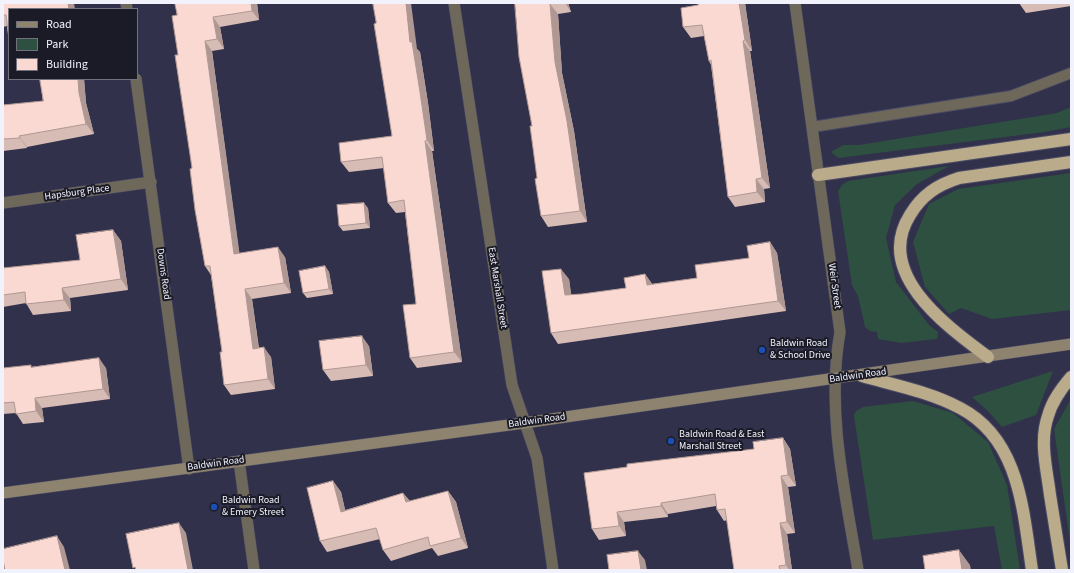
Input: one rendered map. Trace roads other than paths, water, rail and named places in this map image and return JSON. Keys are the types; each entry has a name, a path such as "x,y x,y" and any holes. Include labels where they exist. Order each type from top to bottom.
{"highway":[{"path":"818,175 1071,139"},
{"path":"988,357 943,323 917,295 903,266 901,250 903,232 907,219 924,196 946,182 959,178 1071,162"},
{"path":"862,376 949,402 972,416 991,432 1008,459 1015,477 1023,512 1032,570"},
{"path":"1062,570 1046,463 1045,432 1047,417 1053,403 1060,390 1071,377"}],"main road":[{"name":"Baldwin Road","path":"3,493 524,424 862,376 1071,344"}],"street":[{"name":"East Marshall Street","path":"454,3 512,385 524,424 537,458 553,570"},
{"name":"Weir Street","path":"794,3 840,332 836,379 836,429 858,570"},
{"name":"Downs Road","path":"136,80 189,469"},
{"name":"Hapsburg Place","path":"3,203 151,182"},
{"path":"239,461 254,570"}],"lane":[{"path":"812,127 1011,96 1071,73"}],"place":[{"name":"Baldwin Road & School Drive","path":"762,350"},
{"name":"Baldwin Road & East Marshall Street","path":"671,441"},
{"name":"Baldwin Road & Emery Street","path":"214,507"}]}
